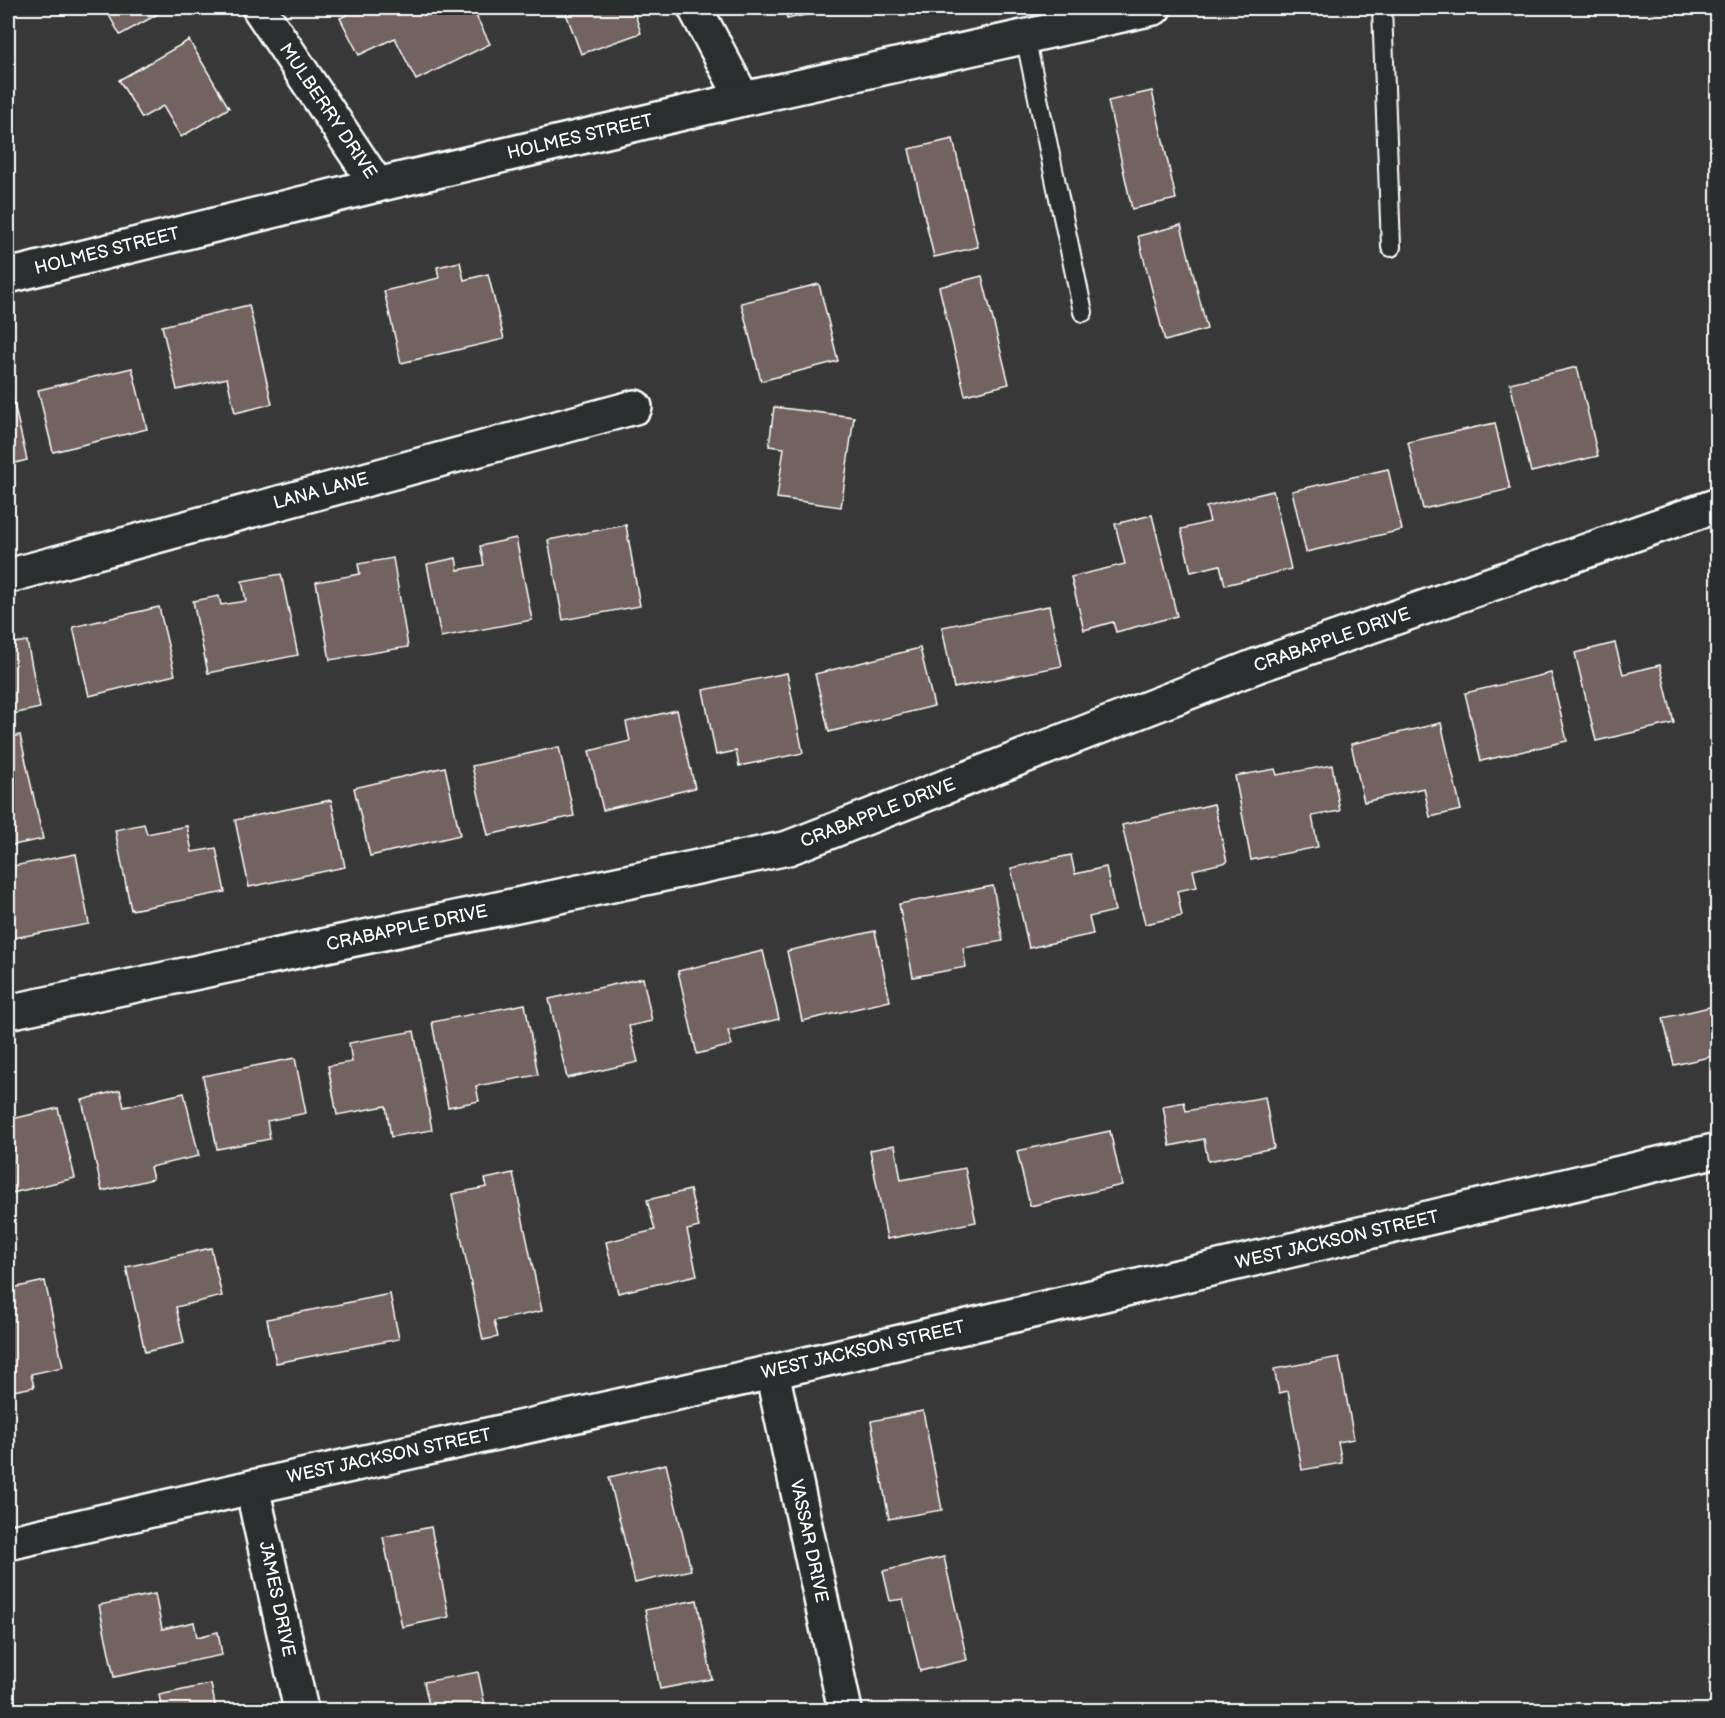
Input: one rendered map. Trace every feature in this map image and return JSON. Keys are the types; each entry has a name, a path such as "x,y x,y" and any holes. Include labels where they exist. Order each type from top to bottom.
{"street":[{"name":"MULBERRY DRIVE","path":"259,8 377,185"},
{"path":"695,8 742,99"},
{"name":"HOLMES STREET","path":"8,276 377,185 742,99 1154,8"},
{"name":"LANA LANE","path":"8,576 635,407"},
{"name":"CRABAPPLE DRIVE","path":"8,1012 788,848 1256,666 1718,505"},
{"name":"WEST JACKSON STREET","path":"8,1543 252,1486 772,1372 1718,1150"},
{"name":"VASSAR DRIVE","path":"772,1372 845,1710"},
{"name":"JAMES DRIVE","path":"252,1486 301,1710"}],"lane":[{"path":"1382,8 1390,247"},
{"path":"1025,36 1083,312"}],"building":[{"path":"105,8 167,8 167,9 120,35"},
{"path":"362,8 440,8 442,11 449,8 472,8 490,44 416,80 395,38 359,55 340,18"},
{"path":"564,8 633,8 641,33 581,54"},
{"path":"785,8 836,8 787,19"},
{"path":"189,40 229,108 181,137 163,106 142,118 119,80"},
{"path":"1152,91 1176,199 1132,209 1108,101"},
{"path":"953,139 978,247 934,257 909,149"},
{"path":"1181,225 1207,329 1165,341 1138,236"},
{"path":"460,262 464,280 488,274 504,339 401,363 384,291 439,278 437,267"},
{"path":"982,276 1009,384 965,395 939,287"},
{"path":"819,284 838,361 761,381 741,303"},
{"path":"249,305 272,404 235,413 227,378 177,390 162,326"},
{"path":"1577,367 1598,456 1531,472 1510,383"},
{"path":"132,368 147,429 53,452 38,390"},
{"path":"12,395 27,460 8,465 8,396"},
{"path":"774,407 854,417 841,507 777,498 784,448 769,446"},
{"path":"1495,423 1510,489 1423,509 1408,442"},
{"path":"1388,469 1402,530 1306,552 1292,491"},
{"path":"1273,491 1291,569 1225,585 1220,565 1191,572 1181,529 1210,522 1206,507"},
{"path":"1152,515 1177,616 1116,632 1113,622 1084,630 1071,577 1125,564 1115,524"},
{"path":"626,525 640,606 563,620 548,540"},
{"path":"516,538 532,620 441,637 427,564 456,558 458,570 484,565 480,546"},
{"path":"393,558 408,647 330,660 316,582 360,574 358,564"},
{"path":"281,574 298,655 208,673 193,601 219,596 221,605 246,601 242,581"},
{"path":"1049,606 1062,666 954,688 942,627"},
{"path":"159,607 175,675 89,696 73,627"},
{"path":"27,641 40,708 8,715 8,644"},
{"path":"1615,643 1623,674 1660,665 1674,723 1596,741 1575,653"},
{"path":"920,648 934,706 829,732 815,674"},
{"path":"787,673 803,753 739,766 736,751 716,755 703,690"},
{"path":"1551,673 1567,741 1481,761 1465,693"},
{"path":"677,710 695,788 603,810 589,751 630,741 626,722"},
{"path":"1441,723 1461,810 1430,817 1424,788 1364,802 1351,744"},
{"path":"20,735 43,839 8,846 8,738"},
{"path":"559,747 574,816 488,835 472,766"},
{"path":"1332,765 1340,811 1312,816 1318,847 1251,860 1235,776 1275,769 1277,775"},
{"path":"445,767 460,835 370,856 354,788"},
{"path":"331,800 345,867 249,887 235,820"},
{"path":"1214,804 1227,862 1193,870 1197,887 1177,891 1182,916 1145,924 1122,825"},
{"path":"144,824 147,834 187,826 192,852 216,848 225,892 131,910 115,830"},
{"path":"76,854 89,924 8,939 8,867"},
{"path":"1071,855 1075,874 1106,867 1115,911 1089,917 1093,934 1029,948 1011,868"},
{"path":"993,886 1003,941 963,948 966,967 913,977 899,904"},
{"path":"875,931 890,1001 802,1021 787,951"},
{"path":"763,951 779,1019 728,1031 732,1045 697,1054 678,971"},
{"path":"643,978 652,1021 629,1026 638,1062 567,1078 549,999"},
{"path":"525,1004 538,1075 476,1086 479,1101 448,1107 432,1022"},
{"path":"1718,1005 1718,1055 1674,1065 1663,1018"},
{"path":"414,1031 432,1130 391,1137 386,1106 337,1115 328,1066 352,1062 349,1043"},
{"path":"295,1058 306,1113 267,1121 270,1139 217,1149 203,1076"},
{"path":"120,1090 124,1107 184,1093 199,1156 150,1167 153,1179 102,1191 82,1100"},
{"path":"1265,1097 1274,1148 1208,1161 1204,1139 1170,1146 1163,1106 1184,1102 1186,1111"},
{"path":"58,1108 75,1178 8,1194 8,1120"},
{"path":"1110,1131 1122,1185 1030,1206 1017,1151"},
{"path":"895,1145 901,1180 965,1168 976,1222 887,1239 870,1150"},
{"path":"513,1173 542,1311 494,1321 498,1337 483,1340 452,1194 487,1187 485,1179"},
{"path":"690,1190 699,1227 687,1230 697,1275 618,1293 606,1242 655,1230 647,1200"},
{"path":"211,1248 222,1296 176,1307 184,1343 145,1352 126,1267"},
{"path":"45,1281 63,1367 31,1374 34,1387 8,1392 8,1289"},
{"path":"390,1294 399,1339 276,1363 267,1319"},
{"path":"1339,1357 1354,1439 1338,1442 1342,1463 1302,1470 1288,1391 1279,1393 1274,1369"},
{"path":"923,1411 942,1510 889,1519 871,1421"},
{"path":"666,1464 691,1570 635,1583 609,1477"},
{"path":"431,1527 449,1617 402,1627 383,1537"},
{"path":"944,1557 967,1660 920,1671 903,1599 890,1601 883,1571"},
{"path":"155,1594 162,1629 194,1622 197,1637 218,1632 222,1655 114,1677 99,1605"},
{"path":"697,1600 712,1679 660,1689 645,1610"},
{"path":"478,1672 486,1710 430,1710 424,1682"},
{"path":"211,1684 216,1710 152,1710 162,1709 159,1695"}]}
